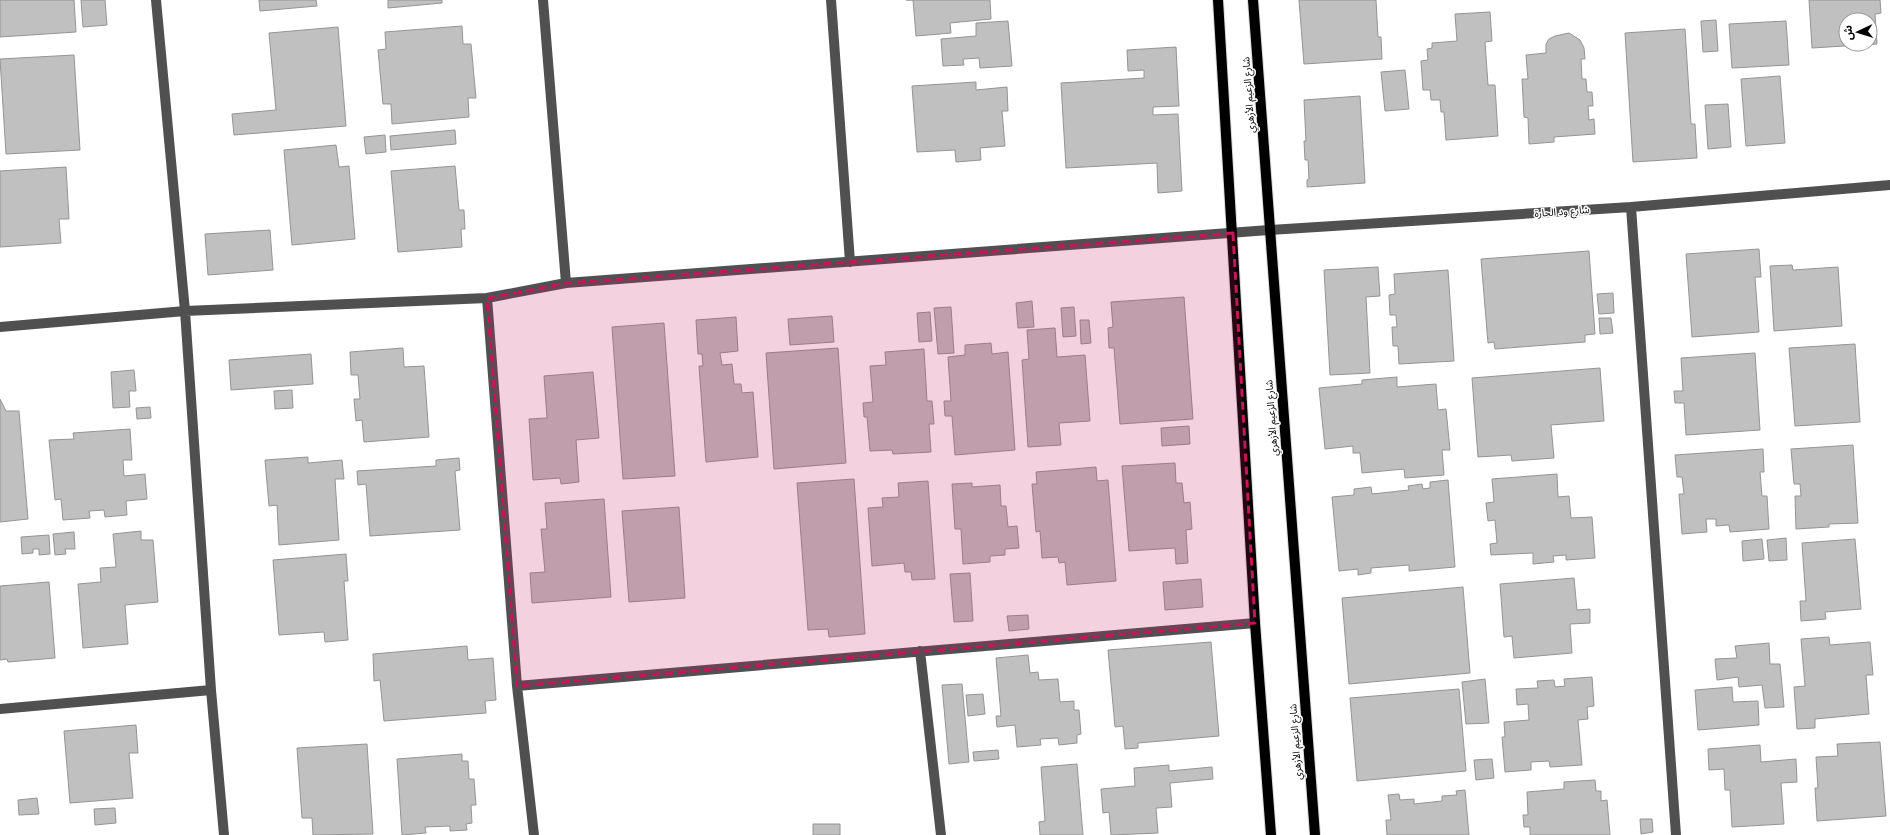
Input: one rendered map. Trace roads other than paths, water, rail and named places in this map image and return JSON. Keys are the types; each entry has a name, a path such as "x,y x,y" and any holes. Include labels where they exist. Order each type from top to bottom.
{"main road":[{"path":"1218,0 1255,623 1271,835"},
{"name":"شارع الزعيم الأزهري","path":"1253,0 1315,835"}],"street":[{"path":"156,0 185,311 211,690 224,835"},
{"path":"543,0 566,283"},
{"path":"831,0 850,262"},
{"name":"شارع ود الحارة","path":"0,326 185,311 487,298 566,283 1270,230 1631,207 1890,184"},
{"path":"1631,207 1676,835"},
{"path":"487,298 518,686 534,835"},
{"path":"518,686 1255,623"},
{"path":"920,651 941,835"},
{"path":"0,709 211,690"}]}
